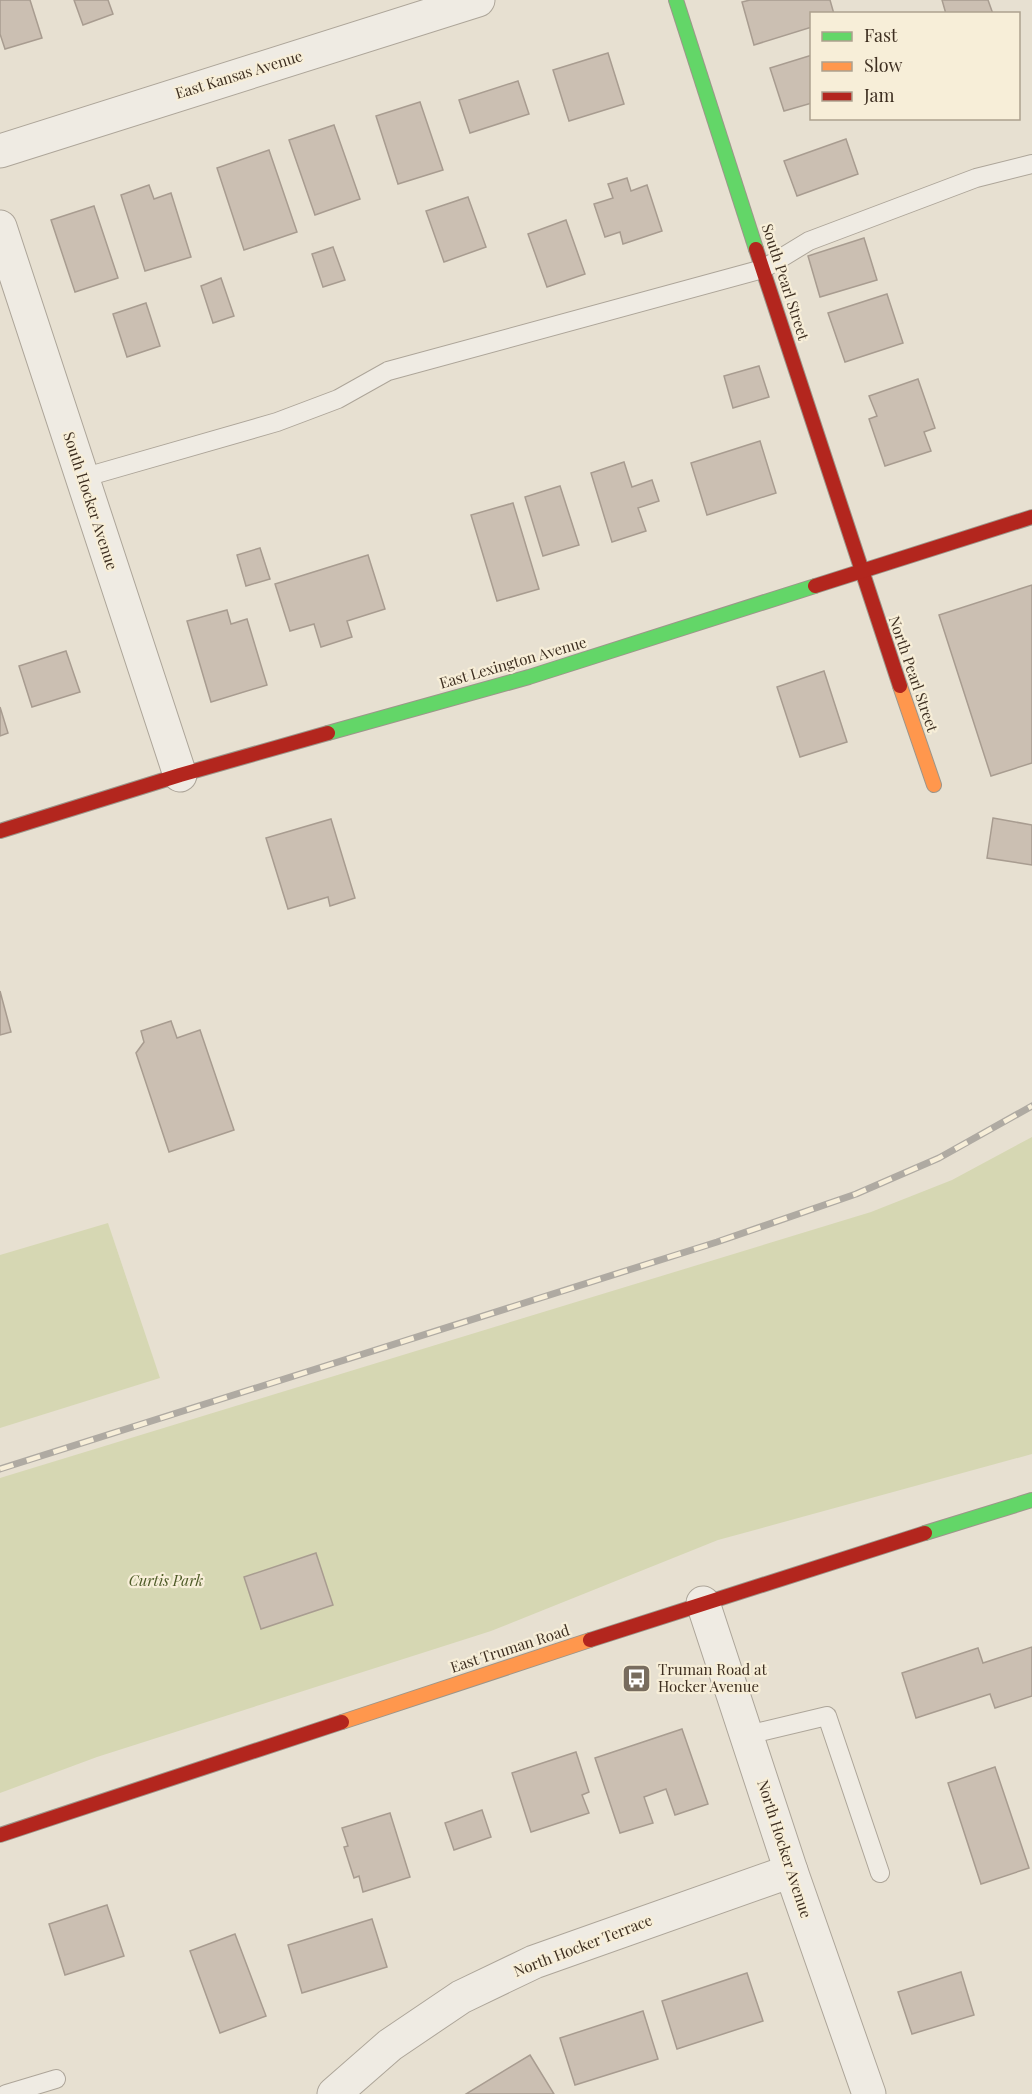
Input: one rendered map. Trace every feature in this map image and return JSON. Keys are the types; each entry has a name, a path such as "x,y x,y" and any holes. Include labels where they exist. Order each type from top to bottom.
{"street":[{"name":"East Kansas Avenue","path":"0,151 478,0"},
{"name":"South Pearl Street","path":"676,0 861,573"},
{"name":"South Hocker Avenue","path":"0,227 180,775"},
{"name":"East Lexington Avenue","path":"0,831 180,775 529,677 1032,517"},
{"name":"North Pearl Street","path":"861,573 934,785"},
{"name":"East Truman Road","path":"0,1835 703,1603 1032,1500"},
{"name":"North Hocker Avenue","path":"703,1603 790,1871 869,2094"},
{"name":"North Hocker Terrace","path":"334,2094 390,2045 461,1998 482,1987 534,1962 790,1871"}],"lane":[{"path":"82,478 277,422 338,399 388,371 763,269 809,241 976,178 1032,164"},
{"path":"747,1736 827,1716 880,1873"},
{"path":"6,2094 56,2079"}],"green space":[{"name":"Curtis Park","path":"1032,1137 1032,1454 718,1540 491,1631 97,1757 0,1793 0,1478 871,1212 952,1180"},
{"path":"108,1223 160,1378 0,1428 0,1255"}],"building":[{"path":"0,0 30,0 42,38 5,49 0,34"},
{"path":"74,0 108,0 113,14 83,25"},
{"path":"750,0 830,0 833,12 810,12 810,28 754,45 742,2"},
{"path":"942,0 988,0 992,12 945,12"},
{"path":"608,53 624,104 569,121 553,70"},
{"path":"810,56 810,104 784,111 770,68"},
{"path":"518,81 529,114 470,133 459,100"},
{"path":"420,102 443,170 398,184 376,116"},
{"path":"334,125 360,199 315,215 289,140"},
{"path":"846,139 858,174 797,196 784,161"},
{"path":"269,150 297,232 244,250 217,168"},
{"path":"627,178 631,191 647,185 662,231 623,244 620,232 605,237 594,204 613,198 608,184"},
{"path":"149,185 154,199 171,193 191,257 145,271 121,195"},
{"path":"468,197 486,247 444,262 426,211"},
{"path":"94,206 118,278 75,292 51,220"},
{"path":"566,220 585,274 547,287 528,234"},
{"path":"864,238 877,280 820,297 808,256"},
{"path":"333,247 345,280 323,287 312,254"},
{"path":"221,278 234,316 213,323 201,286"},
{"path":"887,294 903,343 845,362 828,313"},
{"path":"146,303 160,346 127,357 113,314"},
{"path":"759,366 769,397 733,408 724,376"},
{"path":"918,379 935,428 924,432 931,451 885,466 869,419 877,416 869,396"},
{"path":"760,441 776,493 707,515 691,463"},
{"path":"624,462 632,487 652,480 659,501 638,508 646,531 612,542 591,473"},
{"path":"560,486 579,545 543,556 525,497"},
{"path":"513,503 539,589 497,601 471,515"},
{"path":"260,548 270,579 246,586 237,555"},
{"path":"368,555 385,609 347,621 352,637 321,647 314,624 290,631 275,584"},
{"path":"1032,585 1032,763 991,776 939,615"},
{"path":"227,610 231,624 247,619 267,685 211,702 187,621"},
{"path":"66,651 80,692 32,707 19,666"},
{"path":"824,671 847,742 800,757 777,687"},
{"path":"0,707 8,733 0,736"},
{"path":"993,818 1032,825 1032,865 987,858"},
{"path":"331,819 355,898 330,906 328,897 288,909 266,838"},
{"path":"0,991 11,1032 0,1035"},
{"path":"171,1021 177,1038 200,1030 234,1130 169,1152 136,1053 144,1042 141,1031"},
{"path":"316,1553 333,1605 261,1629 244,1577"},
{"path":"1032,1647 1032,1696 995,1708 990,1694 916,1718 902,1673 978,1648 983,1663"},
{"path":"682,1729 708,1804 675,1815 666,1789 644,1797 653,1823 620,1833 595,1758"},
{"path":"576,1752 589,1792 582,1795 589,1813 531,1832 512,1773"},
{"path":"995,1767 1029,1868 981,1884 948,1783"},
{"path":"482,1810 491,1837 454,1850 445,1823"},
{"path":"390,1813 410,1877 363,1892 359,1876 354,1878 344,1847 348,1846 342,1828"},
{"path":"107,1905 124,1956 65,1975 49,1924"},
{"path":"372,1919 387,1967 302,1993 288,1945"},
{"path":"235,1934 266,2016 220,2033 190,1951"},
{"path":"961,1972 974,2015 912,2034 898,1992"},
{"path":"747,1973 763,2021 677,2049 662,2001"},
{"path":"643,2011 658,2059 575,2085 560,2038"},
{"path":"530,2055 554,2094 466,2094"}],"railway":[{"path":"0,1469 717,1242 856,1194 939,1158 1032,1106"}],"traffic: fast":[{"path":"676,0 756,249"},
{"path":"328,733 529,677 815,586"},
{"path":"925,1533 1032,1500"}],"traffic: slow":[{"path":"900,686 934,785"},
{"path":"342,1722 590,1640"}],"traffic: jam":[{"path":"756,249 900,686"},
{"path":"815,586 1032,517"},
{"path":"0,831 180,775 328,733"},
{"path":"590,1640 925,1533"},
{"path":"0,1835 342,1722"}],"place":[{"name":"Truman Road at Hocker Avenue","path":"637,1679"}]}
